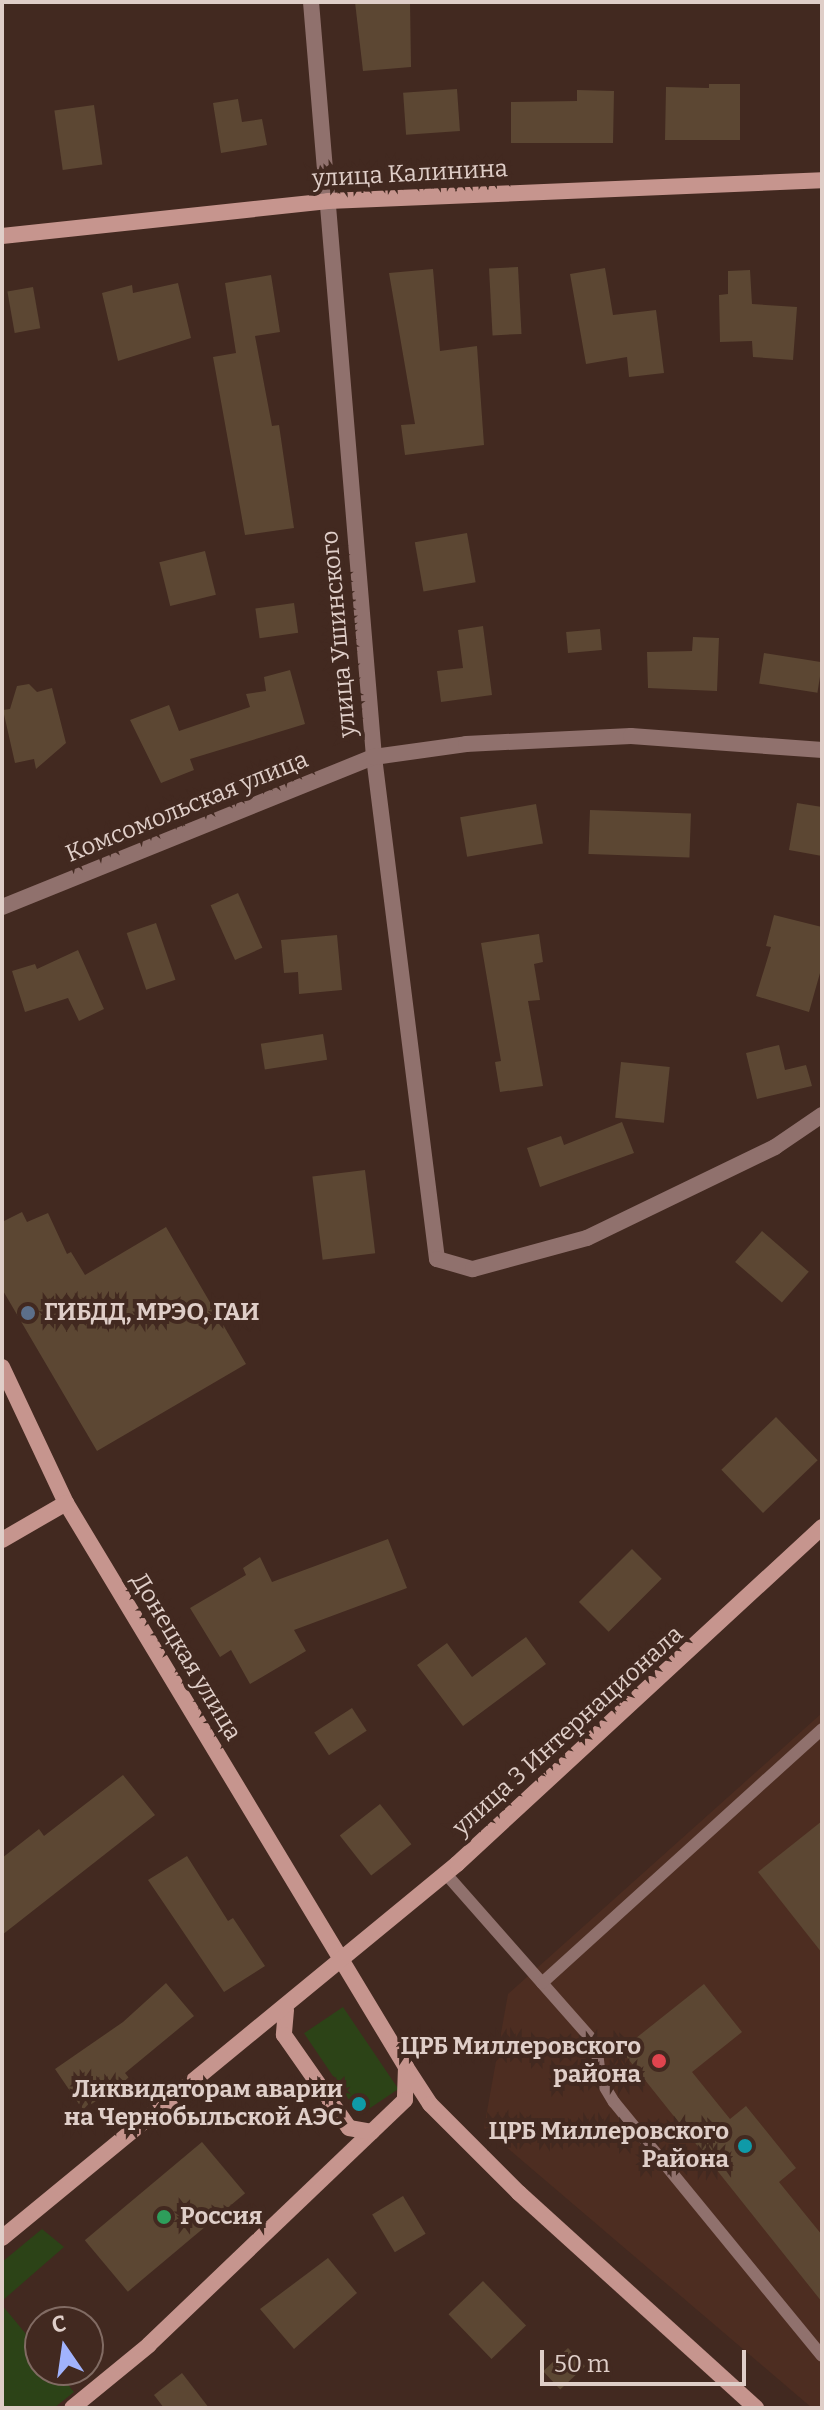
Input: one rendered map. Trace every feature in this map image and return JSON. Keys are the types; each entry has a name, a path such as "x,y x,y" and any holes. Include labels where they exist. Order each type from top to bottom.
{"street":[{"name":"улица Ушинского","path":"311,2 374,757 437,1259 473,1269 587,1238 775,1147 822,1115"},
{"name":"улица Калинина","path":"2,236 328,201 822,180"},
{"name":"Комсомольская улица","path":"2,907 374,757 466,744 631,736 822,750"},
{"name":"Донецкая улица","path":"2,1367 66,1503 340,1964"},
{"path":"2,1540 66,1503"},
{"name":"улица 3 Интернационала","path":"2,2238 286,2010 446,1874 822,1527"},
{"path":"340,1964 430,2104 519,2193 756,2408"},
{"path":"286,2010 284,2035 349,2128 372,2132"},
{"path":"72,2408 149,2345 405,2100 406,2067"},
{"path":"405,2100 430,2104"}],"lane":[{"path":"542,1983 822,1729"},
{"path":"446,1874 596,2044 600,2079 614,2102 822,2356"}],"shaded area":[{"name":"ЦРБ Миллеровского района","path":"822,1713 822,2408 812,2408 484,2128 508,1994"}],"green space":[{"path":"343,2007 398,2089 359,2115 304,2033"},
{"path":"42,2229 64,2247 2,2301 2,2262"},
{"path":"2,2305 24,2332 24,2386 69,2386 74,2392 54,2408 2,2408"}],"building":[{"path":"355,2 410,2 411,67 363,71"},
{"path":"709,84 740,84 740,140 665,140 666,87 709,88"},
{"path":"457,89 460,131 406,135 403,93"},
{"path":"577,90 614,91 613,143 511,143 511,102 577,101"},
{"path":"238,99 242,122 262,119 267,145 221,153 213,103"},
{"path":"94,105 102,164 63,170 54,111"},
{"path":"518,267 522,334 493,335 489,269"},
{"path":"605,268 613,315 656,310 664,373 629,377 627,357 586,364 570,274"},
{"path":"433,269 440,351 477,346 484,445 405,455 401,425 415,424 389,273"},
{"path":"750,270 752,304 797,307 793,360 753,357 752,341 720,342 719,295 728,294 728,271"},
{"path":"271,275 280,332 255,336 272,426 279,425 294,528 245,535 213,357 236,353 225,283"},
{"path":"178,283 191,338 118,361 102,293 132,285 133,293"},
{"path":"33,287 40,328 15,333 7,292"},
{"path":"467,533 476,582 423,591 415,542"},
{"path":"205,551 216,595 170,606 159,562"},
{"path":"294,603 298,633 260,638 255,608"},
{"path":"483,626 492,695 441,702 437,671 463,668 458,630"},
{"path":"600,629 602,650 568,653 566,632"},
{"path":"693,637 719,638 717,691 648,688 647,652 692,651"},
{"path":"764,653 822,662 817,693 759,684"},
{"path":"290,670 305,724 190,759 194,770 161,783 130,720 169,705 179,731 250,707 246,694 266,691 264,677"},
{"path":"29,684 37,692 52,688 66,743 36,769 34,759 15,763 3,710 10,709 17,686"},
{"path":"797,803 822,807 822,856 789,850"},
{"path":"536,804 543,843 467,857 460,817"},
{"path":"590,810 691,814 689,857 588,854"},
{"path":"238,893 262,948 235,960 211,905"},
{"path":"774,915 822,927 822,966 809,1012 756,996 771,947 766,946"},
{"path":"156,923 176,980 146,990 127,933"},
{"path":"539,934 543,962 534,964 540,1000 528,1001 543,1086 500,1092 495,1062 501,1061 481,943"},
{"path":"337,935 342,990 299,994 298,972 284,973 281,940"},
{"path":"78,950 104,1009 79,1021 68,998 25,1012 12,971 35,964 37,969"},
{"path":"323,1034 327,1060 265,1070 261,1044"},
{"path":"779,1045 785,1070 806,1065 812,1086 757,1099 746,1053"},
{"path":"621,1062 670,1067 664,1123 615,1118"},
{"path":"622,1122 634,1153 540,1187 527,1148 561,1136 564,1145"},
{"path":"365,1170 375,1253 323,1260 312,1176"},
{"path":"22,1212 27,1222 48,1213 67,1254 71,1252 85,1275 166,1227 246,1364 97,1451 2,1289 2,1222"},
{"path":"762,1231 809,1272 782,1303 735,1262"},
{"path":"776,1417 818,1460 763,1513 721,1470"},
{"path":"388,1539 407,1588 294,1630 306,1651 250,1684 231,1650 220,1657 190,1608 246,1575 243,1568 260,1557 272,1582"},
{"path":"632,1549 662,1579 609,1632 579,1602"},
{"path":"526,1637 546,1664 463,1726 417,1665 447,1643 472,1677"},
{"path":"352,1708 367,1731 329,1755 314,1733"},
{"path":"123,1775 155,1815 2,1935 2,1858 39,1829 44,1836"},
{"path":"380,1804 411,1844 371,1876 340,1835"},
{"path":"822,1821 822,1953 758,1872"},
{"path":"187,1856 228,1921 233,1918 265,1966 224,1992 148,1880"},
{"path":"166,1983 194,2016 125,2073 129,2078 83,2110 55,2069 123,2022"},
{"name":"ЦРБ Миллеровского Района","path":"704,1984 742,2032 692,2072 730,2119 746,2106 796,2168 779,2182 822,2235 822,2302 621,2050"},
{"name":"Россия","path":"202,2142 245,2193 128,2292 85,2240"},
{"path":"403,2196 426,2234 395,2252 372,2215"},
{"path":"328,2258 357,2293 294,2349 260,2309"},
{"path":"483,2281 526,2326 492,2359 448,2314"},
{"path":"568,2348 585,2366 560,2389 543,2371"},
{"path":"182,2373 209,2408 164,2408 154,2395"}],"place":[{"name":"ГИБДД, МРЭО, ГАИ","path":"28,1313"},
{"name":"ЦРБ Миллеровского района","path":"659,2061"},
{"name":"Ликвидаторам аварии на Чернобыльской АЭС","path":"359,2104"},
{"name":"ЦРБ Миллеровского Района","path":"745,2146"},
{"name":"Россия","path":"164,2217"}]}
